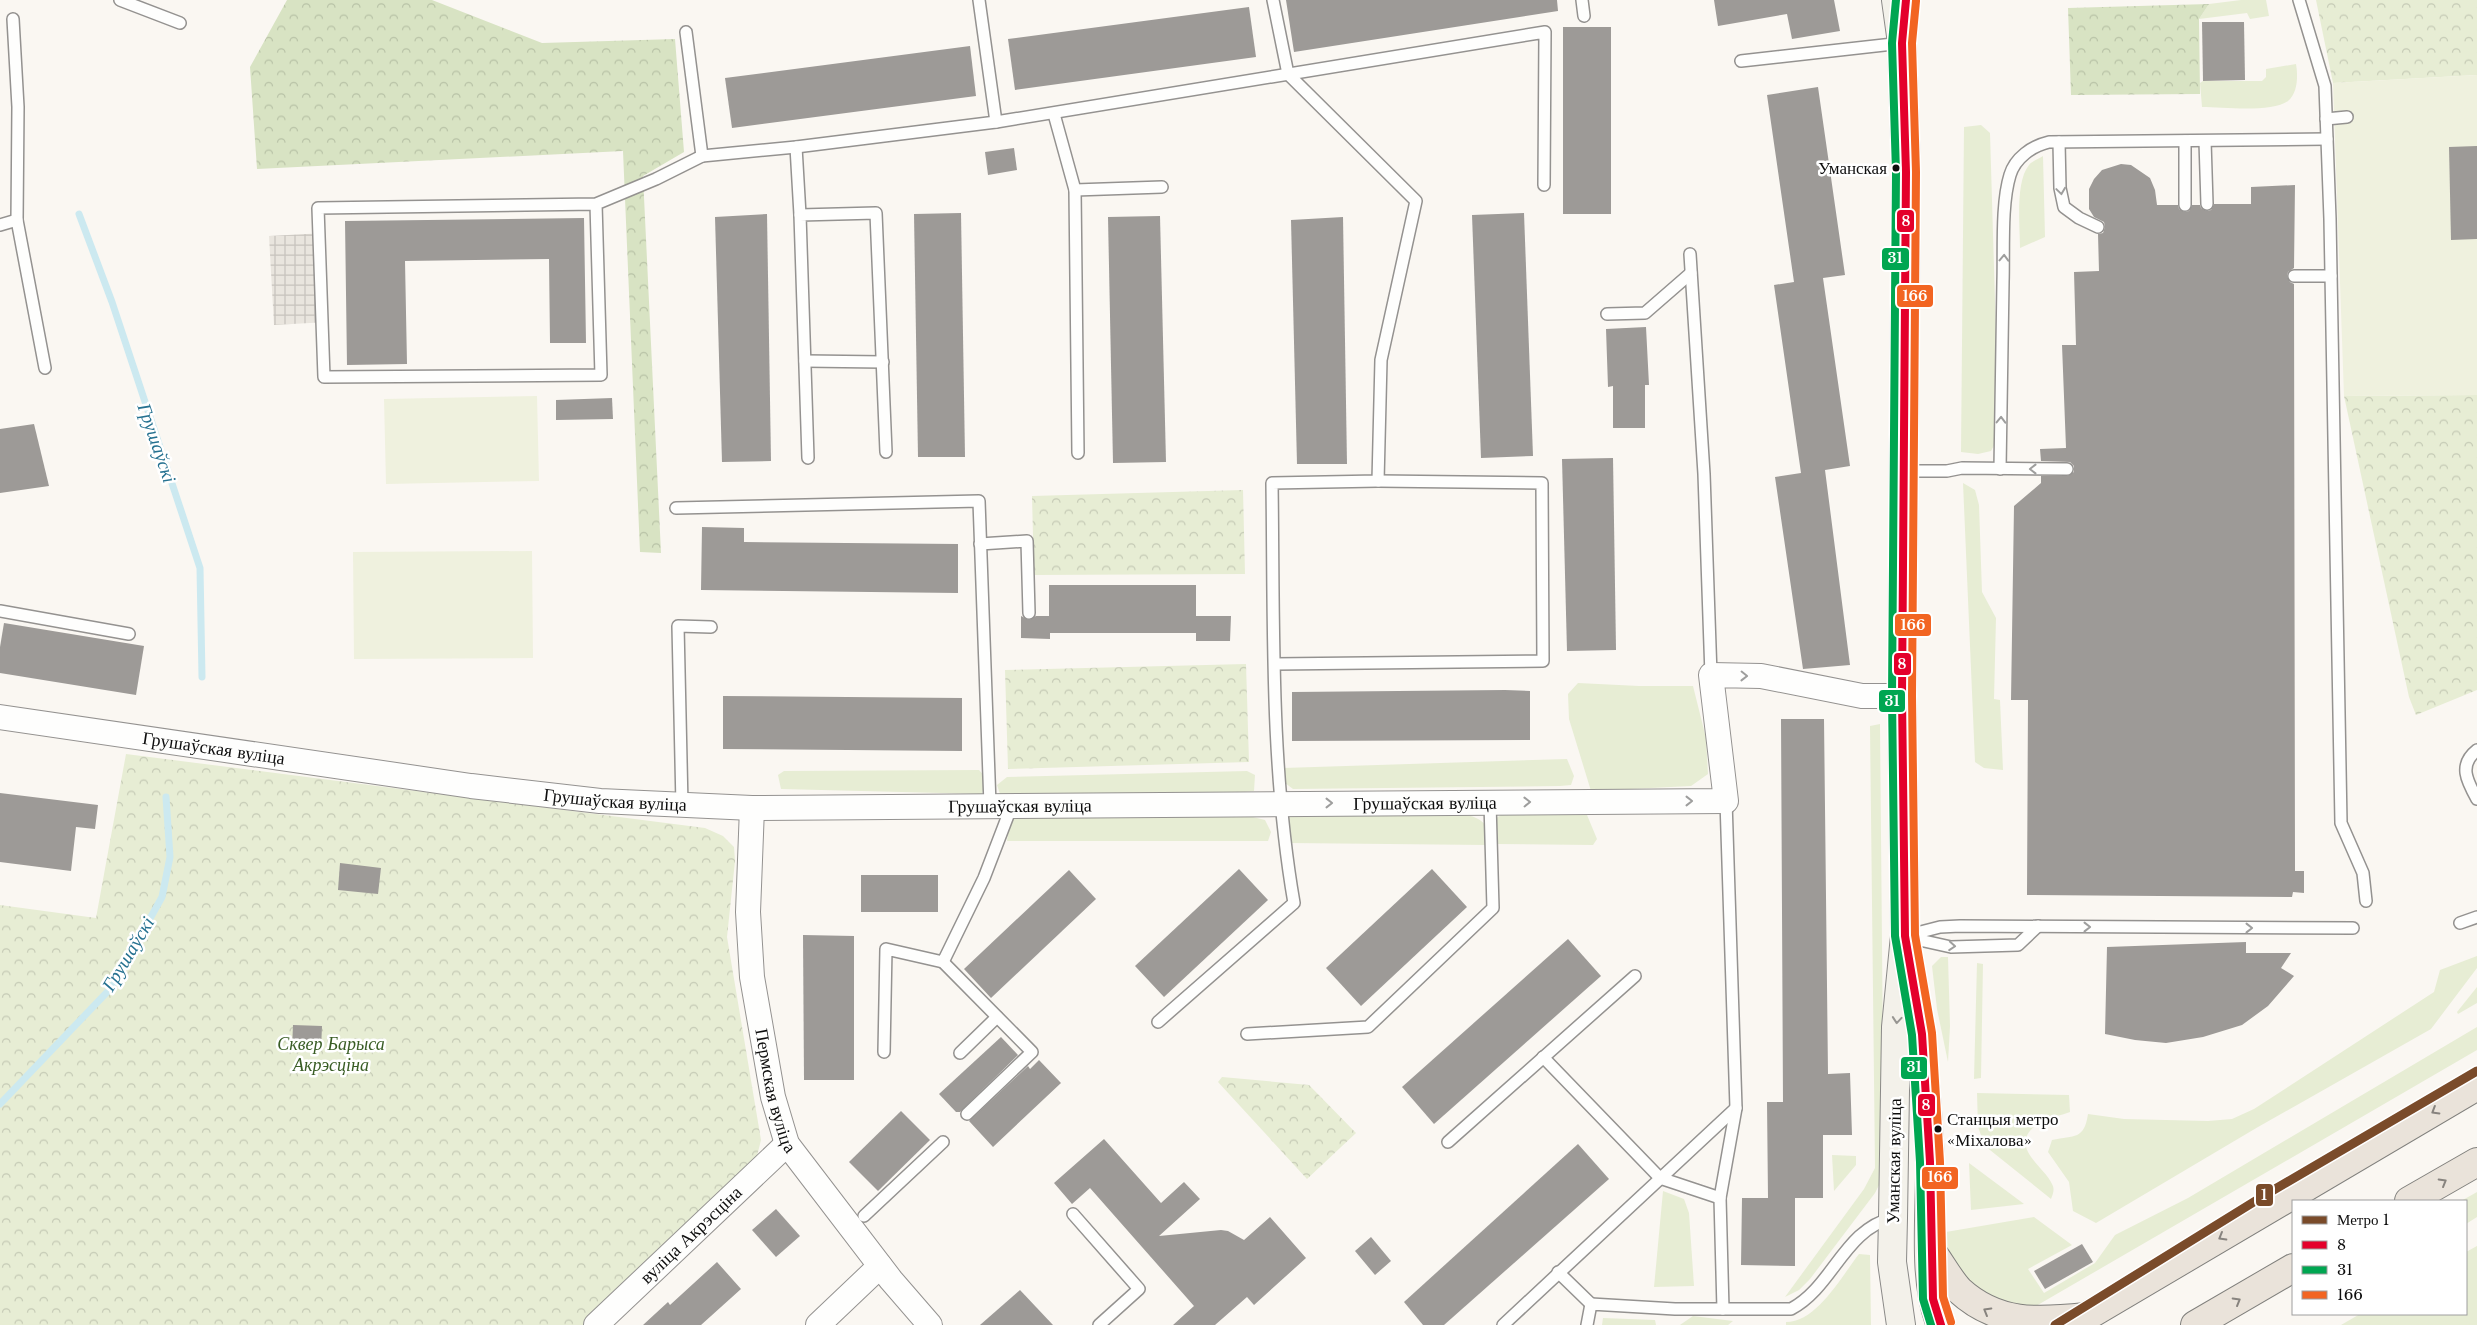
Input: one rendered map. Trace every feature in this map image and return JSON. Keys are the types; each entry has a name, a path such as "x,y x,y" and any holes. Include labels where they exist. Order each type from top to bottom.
{"main road":[{"name":"Уманская вуліца","path":"1896,0 1902,43 1906,172 1902,696 1905,936 1896,1028 1892,1262 1901,1325"},
{"name":"Уманская вуліца","path":"1902,43 1906,0"},
{"name":"Уманская вуліца","path":"1905,936 1922,1034 1930,1162 1930,1249 1933,1299 1941,1325"},
{"path":"1930,1249 1959,1290 1974,1304 1994,1315 2031,1322 2079,1321 2477,1086"},
{"path":"2411,1200 2477,1162"},
{"path":"1886,1325 1892,1262"},
{"path":"2195,1325 2292,1269"}],"street":[{"path":"1726,801 1711,675 1761,676 1862,696 1902,696"},
{"name":"Грушаўская вуліца","path":"0,717 471,786 600,801 752,808 1726,801"},
{"name":"Пермская вуліца","path":"752,808 748,912 752,977 773,1097 787,1144 880,1266 930,1325"},
{"name":"вуліца Акрэсціна","path":"596,1325 787,1144"},
{"path":"818,1325 880,1266"}],"lane":[{"path":"120,0 180,23"},
{"path":"979,0 996,122"},
{"path":"1273,0 1288,74 1416,201 1381,360 1378,481"},
{"path":"1582,0 1584,16"},
{"path":"2299,0 2325,86 2331,276 2342,823 2363,873 2366,901"},
{"path":"13,19 18,107 17,220 45,368"},
{"path":"686,32 702,156"},
{"path":"596,204 601,375 324,377 318,208 596,204 656,179 702,156 796,147 1054,114 1545,32 1544,185"},
{"path":"1741,60 1902,43"},
{"path":"1054,114 1075,190 1078,453"},
{"path":"2326,119 2347,117"},
{"path":"2000,469 2007,192 2010,174 2020,158 2039,144 2059,142 2326,140"},
{"path":"2185,141 2185,205"},
{"path":"2206,141 2207,204"},
{"path":"2059,142 2060,188 2064,207 2079,218 2098,226"},
{"path":"796,147 808,458"},
{"path":"1075,190 1162,187"},
{"path":"800,215 876,213 886,452"},
{"path":"0,225 17,220"},
{"path":"1690,254 1704,474 1711,675"},
{"path":"1607,314 1645,313 1691,273"},
{"path":"2294,276 2331,276"},
{"path":"805,361 882,362"},
{"path":"1905,471 2066,469"},
{"path":"1158,1022 1294,903 1284,846 1280,803 1275,664 1272,483 1378,481 1542,483 1543,660 1275,664"},
{"path":"676,508 979,501 980,544 1001,805 984,878 943,962"},
{"path":"980,544 1027,542 1029,613"},
{"path":"0,611 129,634"},
{"path":"682,804 678,626 711,627"},
{"path":"2477,750 2469,756 2464,768 2466,778 2477,798"},
{"path":"2477,788 2477,798"},
{"path":"1724,1309 1720,1198 1736,1108 1726,801"},
{"path":"1247,1034 1368,1026 1481,920 1493,908 1490,803"},
{"path":"2460,923 2477,917"},
{"path":"2000,926 2018,945"},
{"path":"1905,936 1951,947 2018,945 2038,926"},
{"path":"1905,936 1940,927 2353,928"},
{"path":"884,1052 886,949 943,962 1032,1052 967,1114"},
{"path":"1448,1142 1635,976"},
{"path":"960,1053 997,1017"},
{"path":"1543,1057 1660,1178 1720,1198"},
{"path":"1503,1325 1736,1108"},
{"path":"864,1216 943,1142"},
{"path":"1073,1214 1139,1289 1100,1325"},
{"path":"1558,1272 1591,1304 1724,1309 1791,1309 1804,1303 1817,1290 1854,1240 1865,1229 1882,1220 1893,1218"},
{"path":"1587,1325 1591,1304"}],"green space":[{"path":"287,0 432,0 542,43 675,39 684,152 643,176 661,553 640,552 623,151 257,169 250,67"},
{"path":"2241,0 2266,0 2269,16 2250,19 2247,13 2199,19 2209,4"},
{"path":"2316,0 2477,0 2477,75 2333,83"},
{"path":"2209,4 2199,19 2200,94 2071,95 2068,8"},
{"path":"2296,64 2297,78 2294,93 2288,101 2280,105 2259,108 2202,107 2200,83 2203,81 2262,81 2266,77 2266,69"},
{"path":"2477,75 2477,395 2344,396 2333,83"},
{"path":"1981,125 1990,133 1999,436 1991,451 1978,454 1961,452 1964,127"},
{"path":"2043,156 2045,237 2020,248 2019,205 2022,182 2029,165"},
{"path":"2477,395 2477,690 2416,715 2409,697 2344,396"},
{"path":"537,396 539,481 386,484 384,399"},
{"path":"1963,483 1975,490 1979,505 1982,592 1996,618 1994,699 2000,700 2003,770 1984,768 1975,762"},
{"path":"1243,490 1245,574 1034,575 1032,496"},
{"path":"532,551 533,658 354,659 353,552"},
{"path":"1246,664 1249,762 1008,769 1005,670"},
{"path":"1578,683 1693,686 1706,738 1708,774 1691,786 1591,791 1569,719 1568,694"},
{"path":"1880,724 1884,1167 1881,1181 1875,1193 1810,1279 1799,1290 1785,1297 1864,1189 1875,1168 1870,726"},
{"name":"Сквер Барыса Акрэсціна","path":"126,754 705,828 723,836 734,847 735,861 727,937 761,1140 754,1168 584,1325 0,1325 0,905 96,918"},
{"path":"1567,759 1574,776 1571,785 1560,786 1293,789 1285,783 1283,768"},
{"path":"979,770 986,778 982,794 781,789 778,775 784,771"},
{"path":"1247,771 1255,775 1254,791 1235,793 1001,797 997,785 1007,777"},
{"path":"1017,814 1253,817 1265,820 1271,832 1268,841 1007,841 1009,825"},
{"path":"1288,814 1458,814 1478,819 1484,824 1488,833 1487,845 1289,843"},
{"path":"1501,815 1587,815 1597,839 1593,845 1495,844 1496,818"},
{"path":"2477,956 2477,968 2431,1029 2258,1127 2096,1223 2073,1211 2069,1182 2048,1152 2052,1140 2077,1135 2081,1132 2088,1114 2124,1119 2208,1121 2232,1119 2254,1109 2434,992 2440,970"},
{"path":"1941,957 1948,957 1950,1026 1948,1062 1937,1009 1932,966"},
{"path":"1977,963 1983,964 1981,1078 1974,1079"},
{"path":"2477,987 2477,1003 2458,1014 2457,1012"},
{"path":"2477,1027 2477,1050 2036,1306 2001,1308 1945,1261 1940,1233 2034,1217 2072,1245 2028,1269 2044,1293 2095,1263 2115,1235 2188,1198"},
{"path":"1222,1077 1309,1085 1356,1133 1307,1179 1218,1082"},
{"path":"1977,1093 2069,1095 2070,1112 2040,1122 2030,1131 2026,1139 2026,1147 2030,1154 2053,1186 2051,1199 1985,1146 1978,1127"},
{"path":"1832,1155 1856,1156 1856,1165 1834,1191"},
{"path":"1969,1163 2024,1204 1971,1210"},
{"path":"1663,1191 1684,1199 1689,1213 1694,1286 1654,1287"},
{"path":"2477,1192 2477,1217 2467,1223 2467,1200 2463,1200"},
{"path":"2477,1246 2477,1325 2341,1325 2358,1315 2467,1315 2467,1251"},
{"path":"1859,1254 1870,1255 1871,1325 1786,1325 1786,1322 1808,1315 1818,1307"},
{"path":"1693,1316 1733,1321 1728,1325 1680,1325"},
{"path":"1603,1318 1655,1320 1656,1325 1602,1325"}],"shaded area":[{"path":"325,233 328,322 274,325 269,236"}],"building":[{"path":"1286,0 1557,0 1558,11 1294,52"},
{"path":"1714,0 1834,0 1840,31 1792,39 1787,14 1718,26"},
{"path":"1249,7 1256,57 1015,90 1008,39"},
{"path":"2202,22 2244,22 2245,80 2203,81"},
{"path":"1563,27 1611,27 1611,214 1563,214"},
{"path":"970,46 976,96 732,128 725,78"},
{"path":"1818,87 1845,275 1823,278 1850,466 1825,470 1850,665 1803,669 1775,477 1801,473 1774,285 1794,282 1767,95"},
{"path":"2477,146 2477,239 2451,240 2449,147"},
{"path":"1014,148 1017,170 988,175 985,152"},
{"path":"2121,164 2131,165 2150,178 2155,190 2157,205 2178,205 2179,209 2185,212 2189,211 2192,205 2200,205 2201,208 2207,211 2211,210 2214,204 2251,204 2251,187 2295,185 2294,268 2288,272 2287,276 2290,282 2294,284 2295,871 2304,871 2304,893 2293,892 2292,897 2027,895 2028,700 2011,700 2014,506 2041,483 2041,476 2067,476 2074,472 2074,466 2070,462 2041,461 2040,449 2066,448 2062,345 2076,345 2074,272 2099,271 2098,234 2103,233 2105,227 2104,222 2094,217 2089,209 2089,189 2094,179 2102,170"},
{"path":"961,213 965,457 918,457 914,214"},
{"path":"1524,213 1533,456 1481,458 1472,215"},
{"path":"767,214 771,461 722,462 715,217"},
{"path":"1160,216 1166,462 1113,463 1108,217"},
{"path":"1343,217 1347,464 1297,464 1291,220"},
{"path":"584,218 586,343 550,343 549,259 405,261 407,364 347,365 345,221"},
{"path":"1646,327 1649,385 1645,385 1645,428 1613,428 1613,386 1608,387 1606,329"},
{"path":"612,398 613,419 556,420 556,400"},
{"path":"34,424 49,486 0,493 0,429"},
{"path":"1613,458 1616,650 1567,651 1562,459"},
{"path":"702,527 744,528 744,542 958,544 958,593 701,590"},
{"path":"1049,585 1196,585 1196,616 1231,616 1230,641 1196,641 1196,633 1050,633 1050,639 1021,638 1021,616 1029,620 1036,616 1049,616"},
{"path":"4,623 144,646 136,695 0,673 0,647"},
{"path":"1530,691 1530,740 1292,741 1292,692"},
{"path":"723,696 962,698 962,751 723,749"},
{"path":"1781,719 1824,719 1828,1074 1850,1073 1852,1135 1823,1135 1823,1198 1795,1198 1795,1266 1741,1265 1742,1198 1768,1198 1767,1102 1783,1102"},
{"path":"0,793 98,805 95,829 76,827 71,871 0,862"},
{"path":"340,863 381,868 378,894 338,890"},
{"path":"1239,869 1268,900 1164,997 1135,966"},
{"path":"1432,869 1467,907 1361,1006 1326,968"},
{"path":"1069,870 1096,899 991,998 964,969"},
{"path":"861,875 938,875 938,912 861,912"},
{"path":"803,935 854,936 854,1080 804,1080"},
{"path":"1568,939 1601,976 1434,1124 1402,1087"},
{"path":"2246,942 2246,953 2291,953 2281,968 2294,976 2268,1006 2242,1025 2203,1037 2166,1043 2135,1040 2105,1034 2107,947"},
{"path":"293,1025 322,1026 321,1050 292,1049"},
{"path":"1001,1037 1018,1055 960,1112 956,1112 939,1094"},
{"path":"1039,1060 1061,1083 993,1147 969,1121 1028,1066 1030,1069"},
{"path":"901,1111 930,1140 878,1191 849,1162"},
{"path":"1104,1139 1161,1203 1184,1182 1200,1199 1159,1236 1221,1230 1228,1231 1244,1240 1270,1217 1306,1258 1254,1305 1247,1297 1215,1325 1173,1325 1194,1306 1090,1188 1072,1204 1054,1183"},
{"path":"1578,1144 1609,1179 1444,1325 1423,1325 1404,1302"},
{"path":"776,1209 800,1236 776,1257 752,1230"},
{"path":"1371,1237 1391,1261 1375,1275 1355,1251"},
{"path":"2082,1244 2093,1262 2045,1289 2034,1271"},
{"path":"717,1262 741,1289 701,1325 643,1325 668,1302 670,1305"},
{"path":"1020,1290 1053,1325 980,1325"}],"waterway":[{"name":"Грушаўскі","path":"79,214 112,302 200,568 202,677"},
{"name":"Грушаўскі","path":"0,1104 112,987 162,897 170,857 166,797"}],"metro line":[{"name":"1","path":"2055,1325 2265,1195 2477,1071"}],"transit line":[{"name":"31","path":"1896,0 1892,43 1896,172 1892,696 1895,936 1912,1035 1920,1162 1923,1299 1931,1325"},
{"name":"8","path":"1906,0 1902,43 1906,172 1902,696 1905,936 1922,1034 1930,1162 1933,1299 1941,1325"},
{"name":"166","path":"1916,1 1912,43 1916,172 1912,696 1915,935 1932,1033 1940,1162 1943,1297 1951,1322"}],"place":[{"name":"Уманская","path":"1896,168"},
{"name":"Станцыя метро «Міхалова»","path":"1938,1129"}]}
